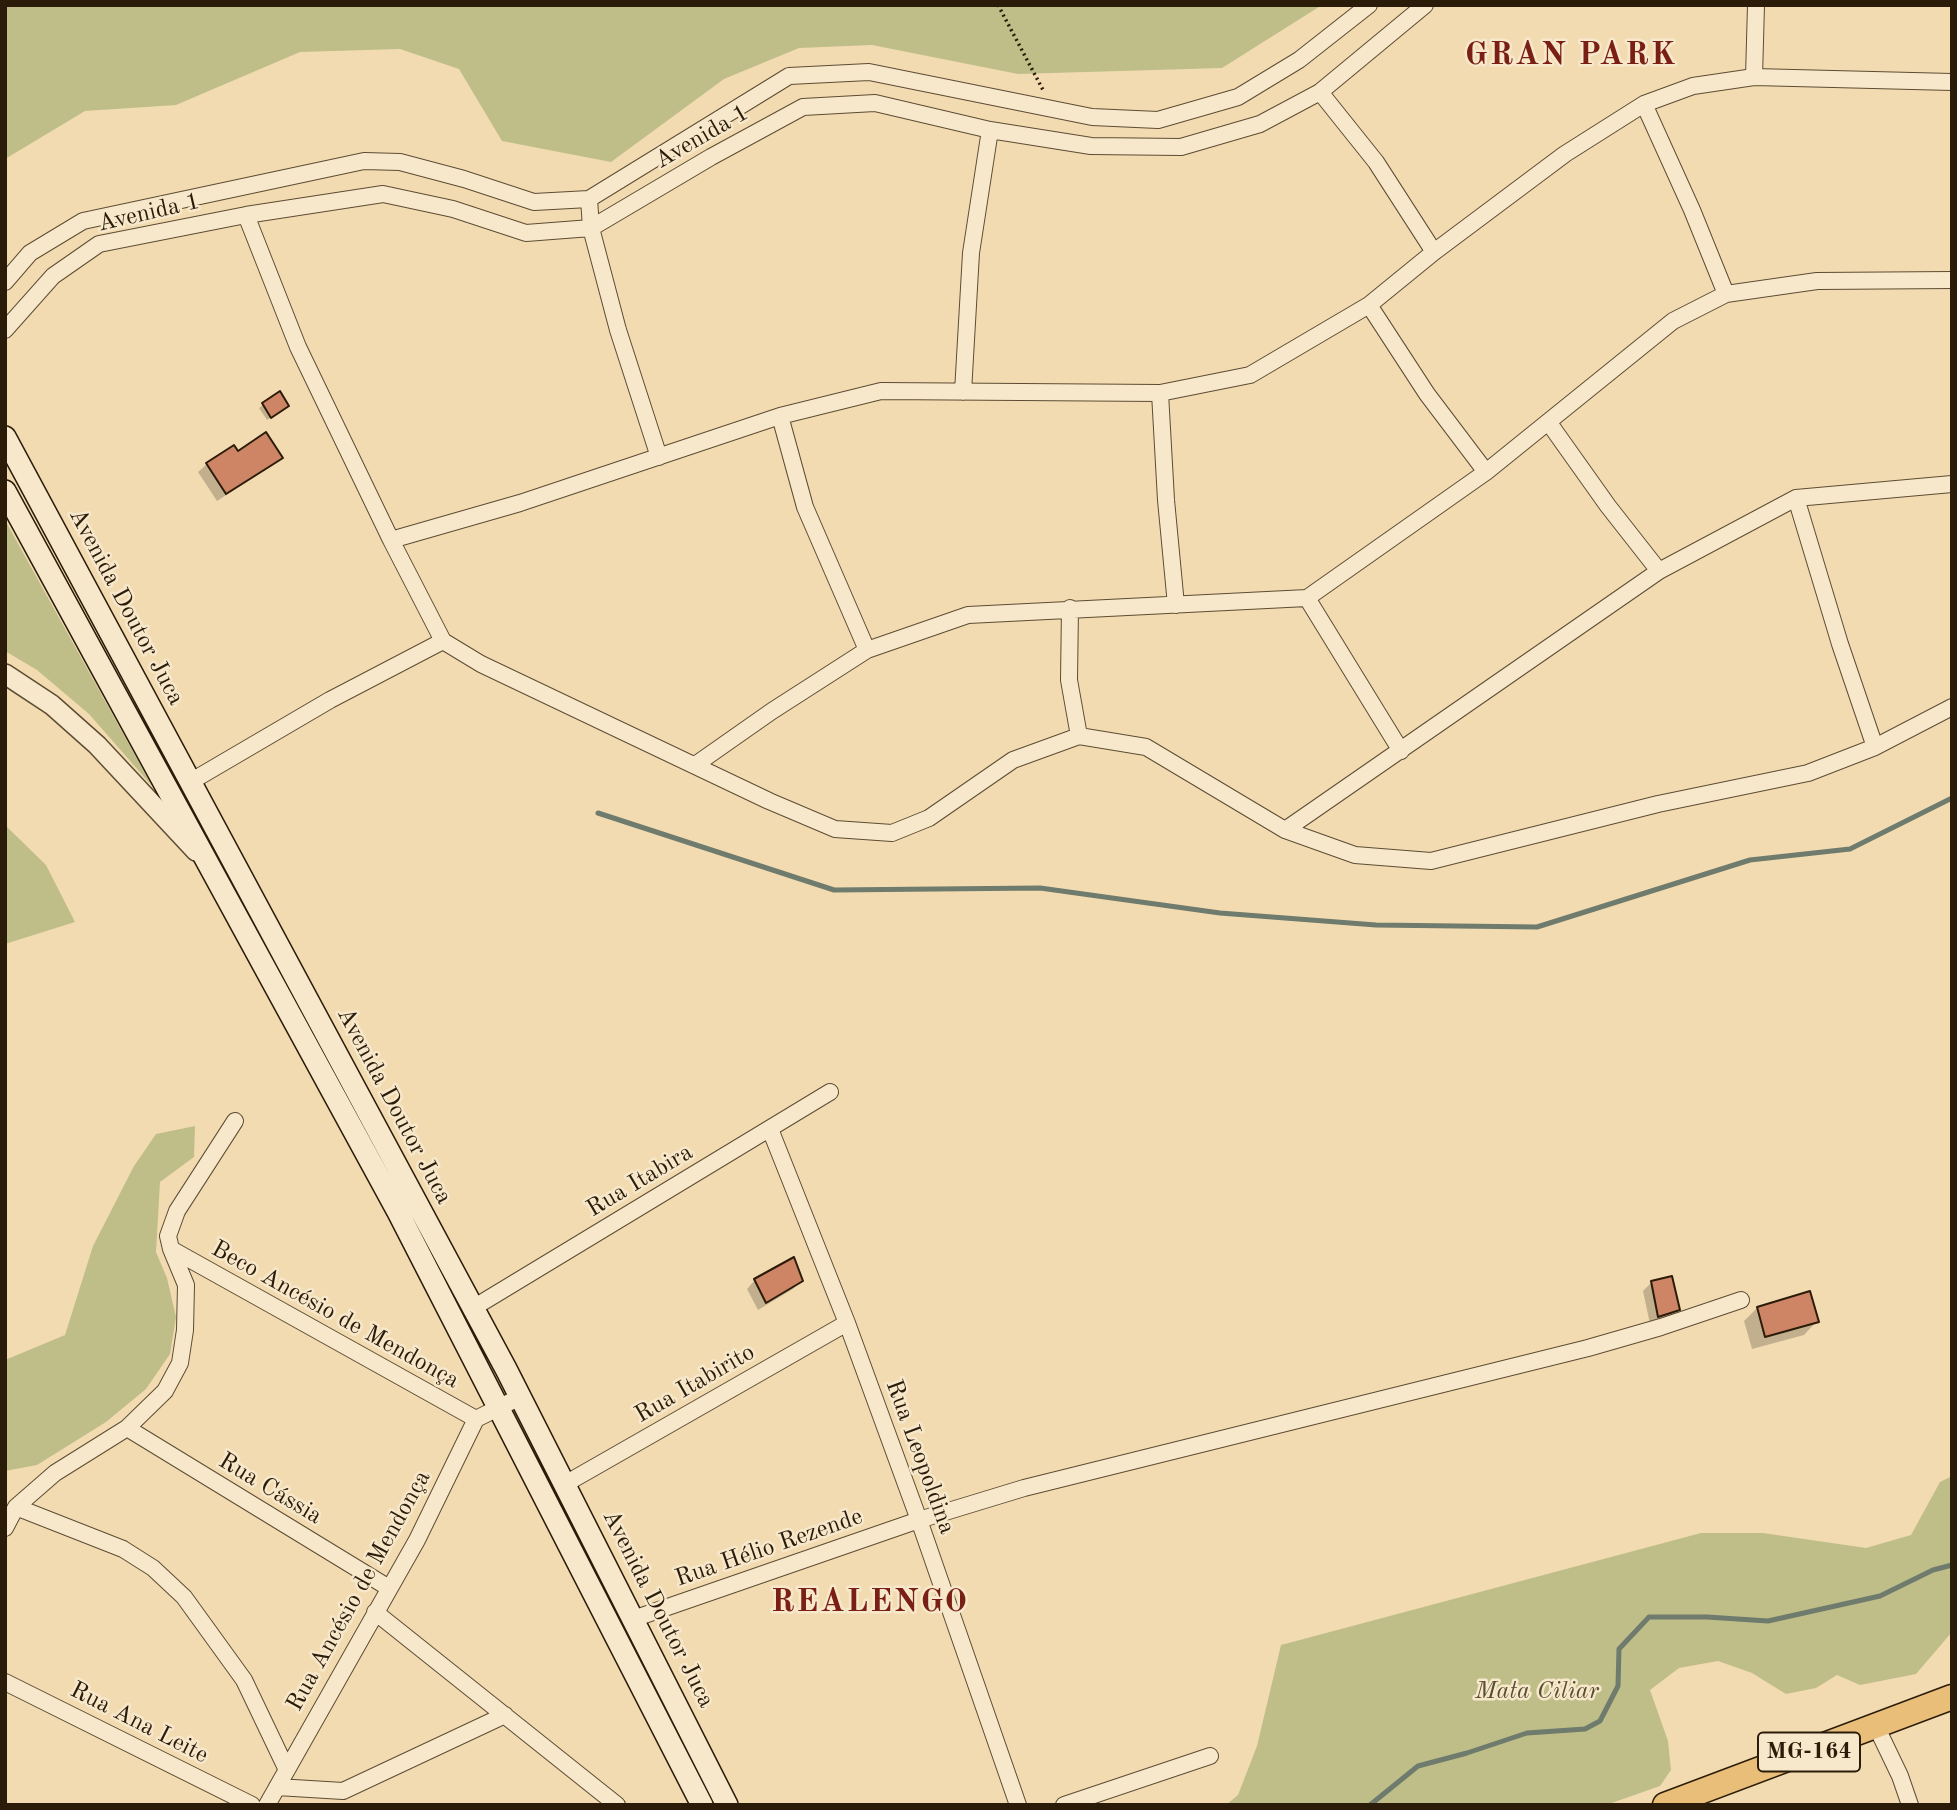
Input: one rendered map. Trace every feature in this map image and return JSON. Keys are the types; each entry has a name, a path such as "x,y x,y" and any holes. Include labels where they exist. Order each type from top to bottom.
{"main road":[{"name":"Avenida Doutor Juca","path":"5,437 520,1397 727,1805"},
{"name":"Avenida Doutor Juca","path":"5,491 398,1212 702,1805"},
{"name":"MG-164","path":"1665,1805 1952,1697"}],"street":[{"name":"Avenida 1","path":"5,282 30,253 83,221 364,161 400,162 534,202 589,200 789,76 869,72 1092,117 1158,120 1238,97 1299,60 1369,5"},
{"name":"Avenida 1","path":"5,330 52,276 99,244 246,215 383,194 453,209 526,233 591,229 711,157 803,107 875,103 990,131 1091,146 1181,147 1260,124 1320,92 1425,5"},
{"path":"1754,78 1756,5"},
{"path":"391,540 520,503 780,416 881,391 1160,393 1250,375 1369,305 1434,252 1565,154 1644,104 1693,86 1754,78 1952,82"},
{"path":"1320,92 1376,162 1434,252"},
{"path":"1644,104 1726,294"},
{"path":"964,392 971,253 990,131"},
{"path":"589,200 591,229 618,330 659,457"},
{"path":"246,215 298,347 443,641 481,664 835,829 892,833 929,818 1013,760 1079,736 1146,747 1285,830 1355,855 1431,862 1658,804 1808,774 1875,747 1952,707"},
{"path":"695,765 867,650 968,615 1307,598 1486,471 1673,321 1726,294 1817,281 1952,280"},
{"path":"1369,305 1427,394 1486,471"},
{"path":"1160,393 1175,605"},
{"path":"780,416 805,507 867,650"},
{"path":"1549,423 1608,506 1659,571"},
{"path":"1285,830 1659,571 1796,498 1952,484"},
{"path":"1796,498 1840,644 1875,747"},
{"path":"1307,598 1401,751"},
{"path":"1070,608 1069,680 1079,736"},
{"path":"190,782 330,700 443,641"},
{"path":"5,674 51,705 97,745 210,869"},
{"name":"Rua Itabira","path":"473,1308 830,1092"},
{"path":"5,1528 16,1507 55,1473 127,1428 165,1391 180,1363 185,1330 186,1285 168,1236 177,1211 235,1121"},
{"name":"Rua Leopoldina","path":"770,1129 847,1323 1018,1805"},
{"name":"Beco Ancésio de Mendonça","path":"171,1250 476,1419"},
{"name":"Rua Hélio Rezende","path":"633,1619 919,1520 1024,1488 1588,1348 1741,1300"},
{"name":"Rua Itabirito","path":"565,1484 847,1323"},
{"path":"476,1419 520,1397"},
{"name":"Rua Ancésio de Mendonça","path":"267,1805 417,1540 476,1419"},
{"name":"Rua Cássia","path":"127,1428 389,1588"},
{"path":"16,1507 123,1549 153,1568 184,1597 244,1680 286,1770"},
{"path":"375,1612 617,1805"},
{"name":"Rua Ana Leite","path":"5,1682 252,1805"},
{"path":"276,1787 340,1798 505,1715"},
{"path":"1876,1726 1900,1776 1910,1805"},
{"path":"1064,1805 1210,1756"}],"path":[{"path":"998,5 1054,110"}],"green space":[{"path":"5,5 1322,5 1222,68 1018,74 872,45 799,48 724,79 611,162 502,141 459,69 400,49 300,52 176,105 85,111 5,159"},
{"path":"5,520 152,786 89,714 37,670 5,651"},
{"path":"5,825 46,865 75,922 5,944"},
{"path":"195,1126 194,1157 160,1182 156,1252 167,1278 176,1317 170,1354 146,1389 106,1422 37,1465 5,1471 5,1360 65,1335 93,1246 134,1166 156,1134"},
{"name":"Mata Ciliar","path":"1952,1476 1952,1632 1916,1674 1860,1685 1837,1675 1816,1688 1786,1694 1752,1673 1718,1661 1679,1668 1650,1690 1668,1741 1671,1770 1660,1786 1606,1805 1226,1805 1238,1795 1257,1746 1281,1645 1701,1533 1763,1533 1866,1548 1911,1535 1940,1482"}],"building":[{"path":"280,391 289,406 271,418 262,403"},
{"path":"266,432 283,458 226,494 206,463 234,445 238,451"},
{"path":"794,1257 803,1281 766,1303 754,1279"},
{"path":"1672,1276 1680,1310 1658,1317 1651,1281"},
{"path":"1810,1291 1819,1322 1765,1337 1757,1307"}],"waterway":[{"path":"598,813 834,890 1040,888 1220,913 1376,925 1537,927 1750,860 1850,849 1952,798"},
{"path":"1370,1805 1418,1766 1527,1733 1585,1729 1600,1721 1618,1686 1619,1649 1649,1617 1768,1621 1880,1596 1933,1570 1952,1565"}],"district":[{"name":"GRAN PARK","path":"1571,56"},
{"name":"REALENGO","path":"870,1603"}]}
